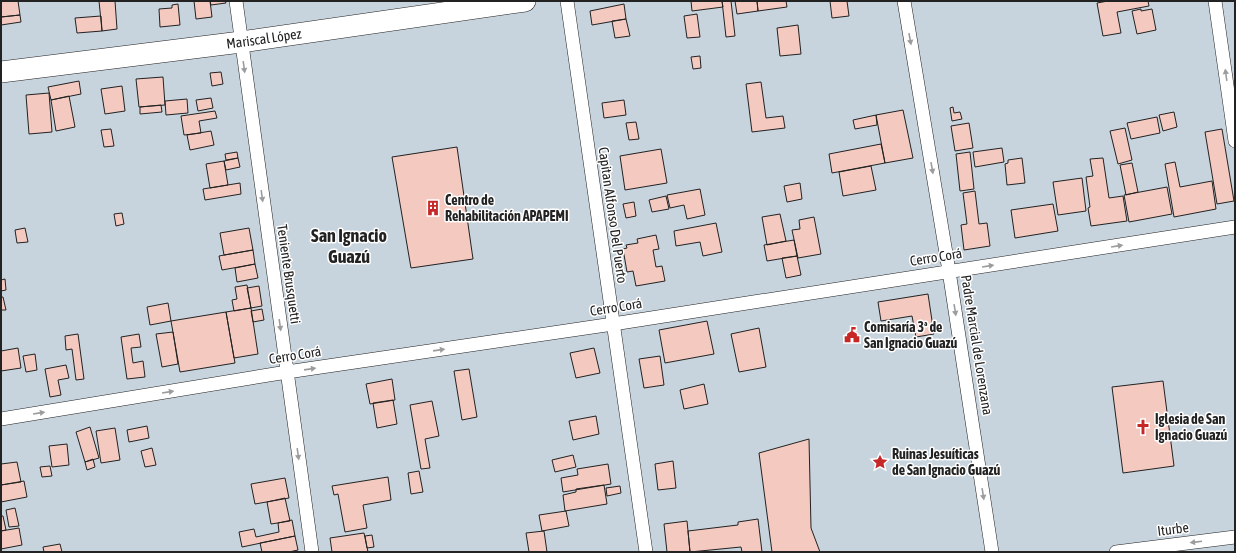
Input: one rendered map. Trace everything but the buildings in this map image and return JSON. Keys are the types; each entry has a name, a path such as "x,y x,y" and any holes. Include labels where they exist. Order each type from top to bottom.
{"main road":[{"name":"Mariscal López","path":"1,72 241,42 526,1"}],"street":[{"name":"Teniente Brusquetti","path":"236,1 312,552"},
{"name":"Capitan Alfonso Del Puerto","path":"567,1 646,552"},
{"name":"Padre Marcial de Lorenzana","path":"904,1 949,271 992,552"},
{"path":"1215,1 1235,141"},
{"name":"Cerro Corá","path":"1,419 287,372 613,324 1235,227"},
{"name":"Iturbe","path":"1116,552 1235,537"}],"shaded area":[{"path":"1,1 1235,1 1235,552 1,552"}],"place":[{"name":"Centro de Rehabilitación APAPEMI","path":"433,208"},
{"name":"Comisaría 3ª de San Ignacio Guazú","path":"852,335"},
{"name":"Iglesia de San Ignacio Guazú","path":"1143,427"},
{"name":"Ruinas Jesuíticas de San Ignacio Guazú","path":"880,462"}],"district":[{"name":"San Ignacio Guazú","path":"349,245"}]}
